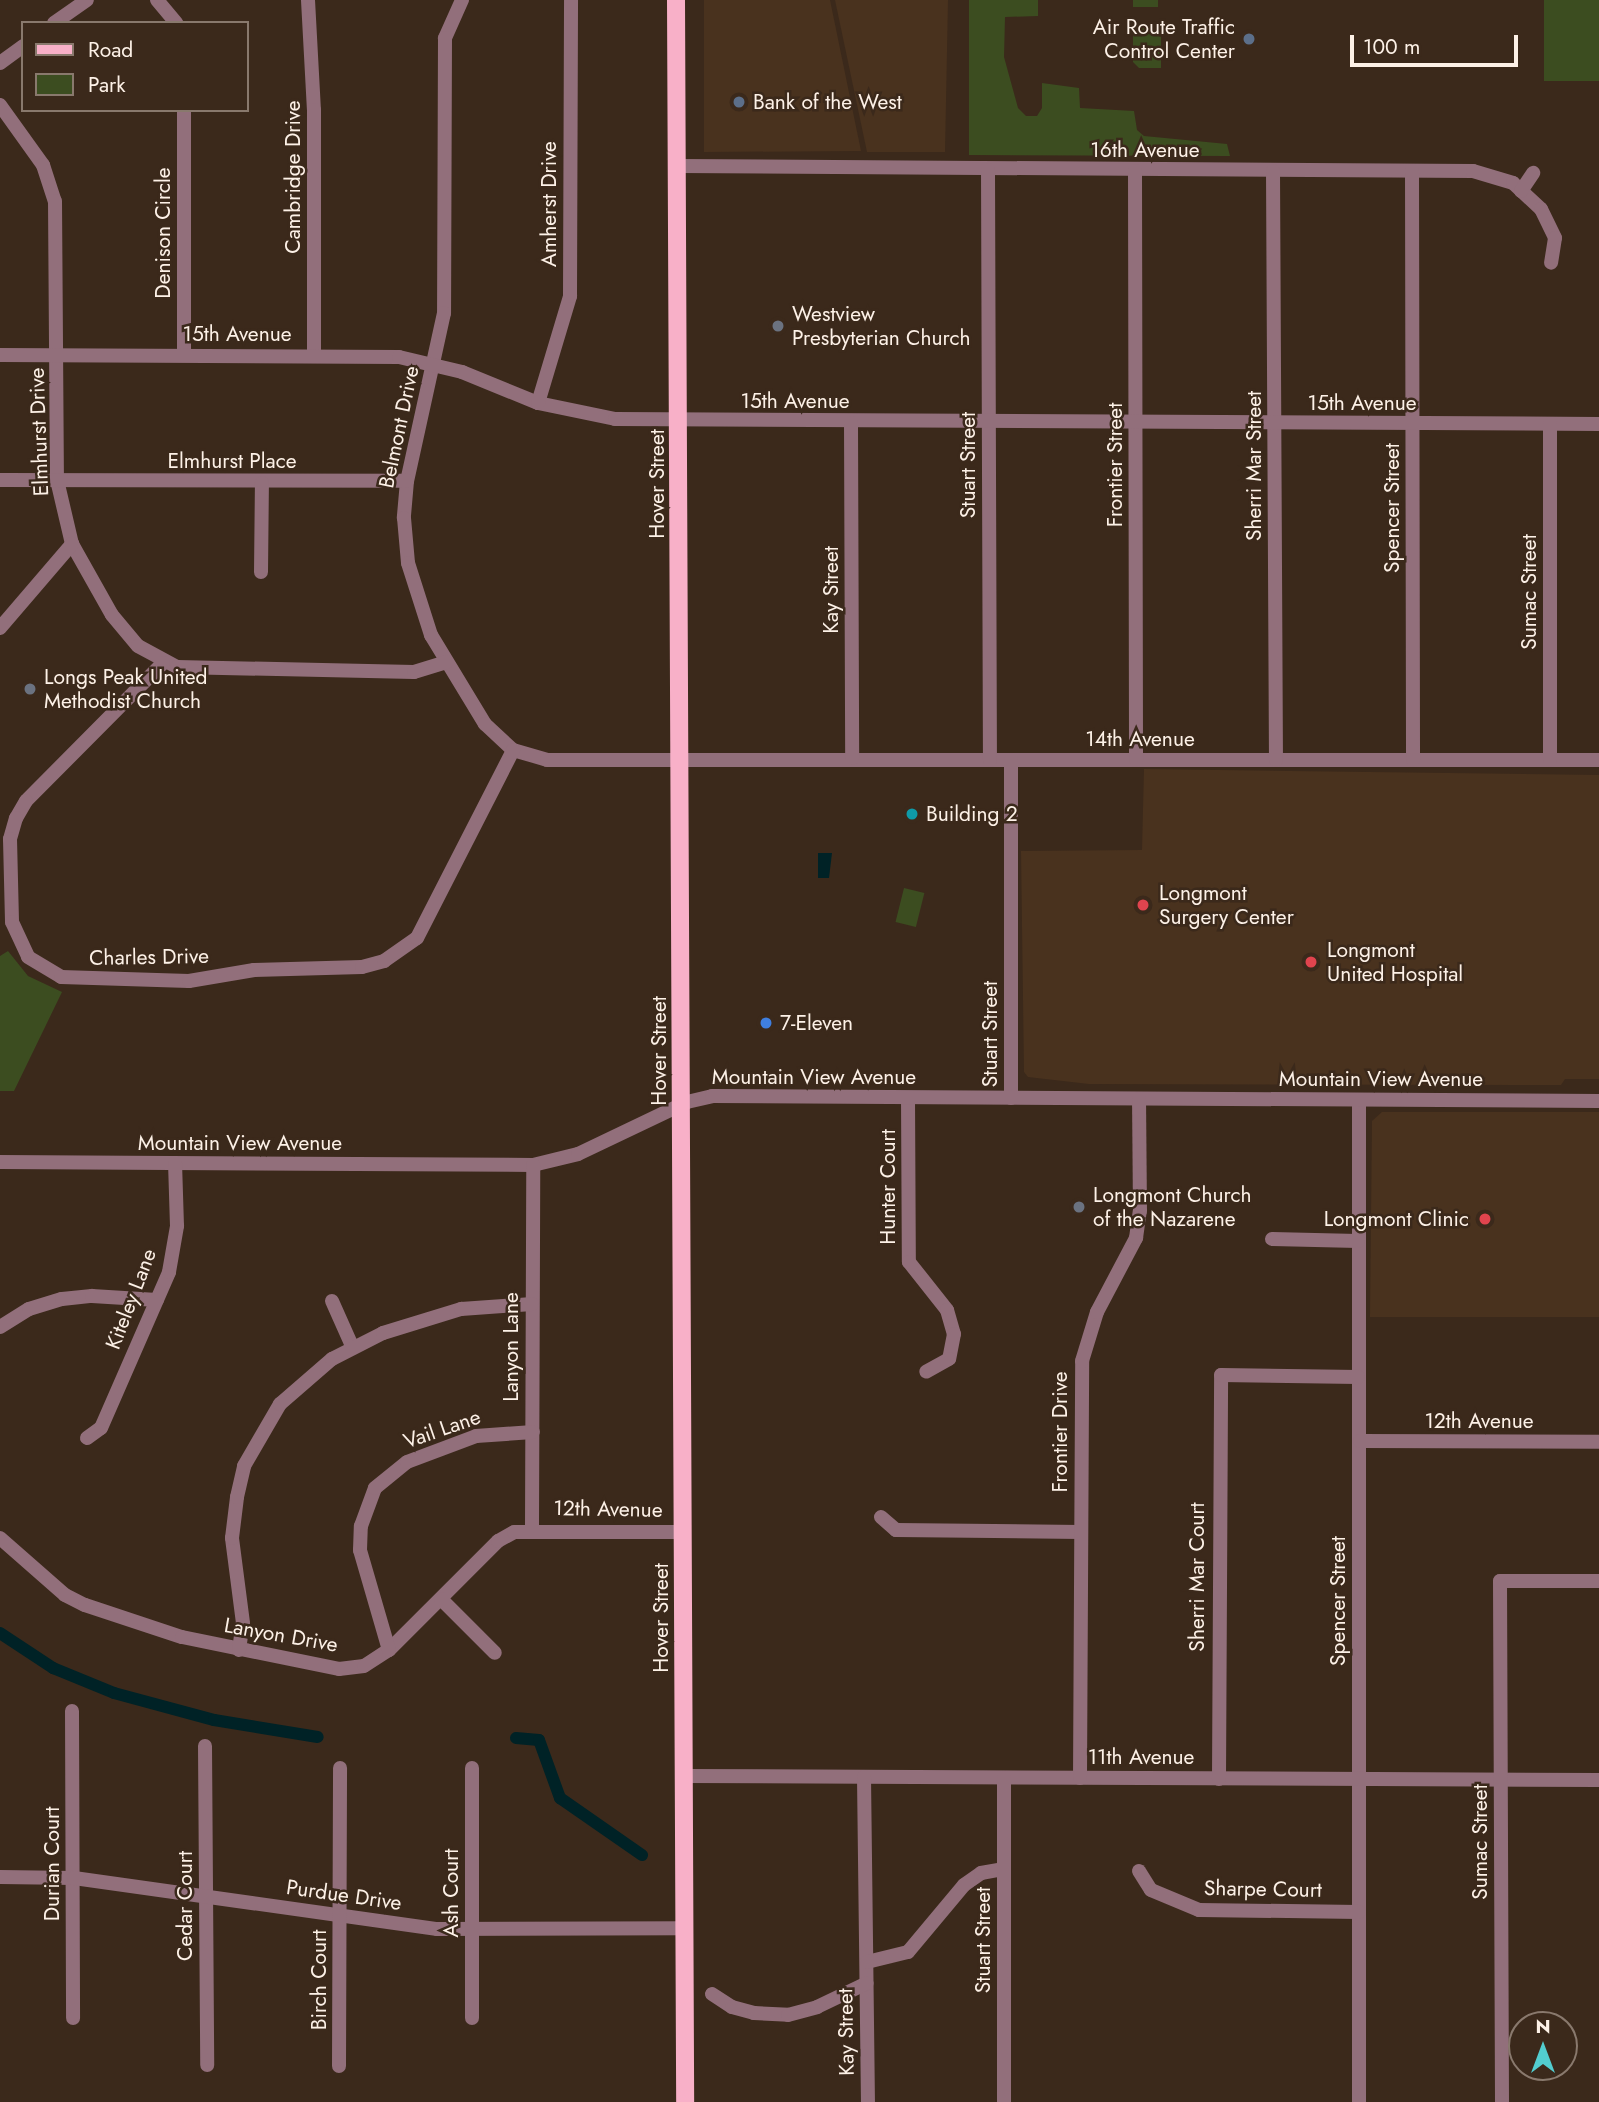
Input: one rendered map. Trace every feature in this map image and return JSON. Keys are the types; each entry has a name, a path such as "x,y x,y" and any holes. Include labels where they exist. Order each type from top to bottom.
{"main road":[{"name":"Hover Street","path":"676,0 679,166 685,2102"}],"street":[{"path":"57,21 87,0"},
{"path":"157,0 174,21"},
{"name":"Cambridge Drive","path":"308,0 314,110 314,355"},
{"name":"Belmont Drive","path":"462,0 445,38 444,313 407,481 408,563 416,597 446,662 485,724 513,750 547,760 681,759"},
{"name":"Amherst Drive","path":"538,403 570,296 571,0"},
{"path":"0,64 21,48"},
{"name":"Elmhurst Drive","path":"0,105 43,165 55,201 57,480 72,544 111,615 138,646 163,663 227,671 414,671 446,662"},
{"name":"Denison Circle","path":"184,112 184,355"},
{"name":"16th Avenue","path":"679,166 1135,171 1473,171 1513,183 1541,209 1555,238 1551,263"},
{"name":"Stuart Street","path":"988,170 990,760"},
{"name":"Frontier Street","path":"1135,171 1136,760"},
{"name":"Sherri Mar Street","path":"1273,171 1276,760"},
{"name":"Spencer Street","path":"1412,172 1413,760"},
{"path":"1521,191 1533,173"},
{"name":"15th Avenue","path":"0,355 399,357 433,363 538,403 615,419 851,423 1599,424"},
{"name":"Kay Street","path":"851,423 852,758"},
{"name":"Sumac Street","path":"1550,424 1550,760"},
{"name":"Elmhurst Place","path":"0,480 262,483 407,481"},
{"path":"261,572 262,483"},
{"path":"0,628 72,544"},
{"name":"Charles Drive","path":"163,663 26,801 16,818 10,839 12,922 29,957 61,977 189,981 254,970 362,967 384,961 417,938 513,750"},
{"name":"14th Avenue","path":"681,759 1599,761"},
{"name":"Stuart Street","path":"1011,760 1011,1098"},
{"name":"Mountain View Avenue","path":"0,1162 533,1165 578,1154 682,1105 712,1096 1599,1101"},
{"name":"Hunter Court","path":"908,1098 909,1262 947,1310 954,1334 949,1359 926,1372"},
{"name":"Frontier Drive","path":"1080,1778 1082,1361 1097,1312 1136,1238 1140,1211 1139,1099"},
{"name":"Spencer Street","path":"1359,1100 1359,2102"},
{"name":"Kiteley Lane","path":"87,1438 101,1428 157,1300 176,1242 175,1163"},
{"name":"Lanyon Lane","path":"532,1529 533,1165"},
{"path":"1272,1239 1358,1241"},
{"path":"0,1327 29,1309 62,1299 92,1296 157,1300"},
{"path":"332,1301 352,1346"},
{"path":"239,1650 243,1623 232,1538 244,1466 280,1404 302,1381 352,1346 421,1319 461,1309 532,1304"},
{"name":"Sherri Mar Court","path":"1219,1779 1221,1375 1358,1377"},
{"name":"Vail Lane","path":"389,1650 360,1550 360,1526 375,1488 407,1462 476,1436 533,1432"},
{"name":"12th Avenue","path":"1360,1441 1599,1442"},
{"path":"881,1517 896,1530 1080,1532"},
{"name":"12th Avenue","path":"532,1529 683,1532"},
{"name":"Lanyon Drive","path":"0,1538 65,1595 85,1605 239,1650 339,1669 364,1666 389,1650 498,1541 532,1529"},
{"name":"Sumac Street","path":"1502,2102 1500,1581 1599,1581"},
{"path":"441,1599 495,1653"},
{"name":"Durian Court","path":"72,1711 73,2018"},
{"name":"Cedar Court","path":"205,1746 206,2065"},
{"name":"Birch Court","path":"340,1768 340,2066"},
{"name":"Ash Court","path":"472,1768 472,2018"},
{"name":"11th Avenue","path":"684,1776 1599,1780"},
{"name":"Kay Street","path":"864,1777 868,2102"},
{"name":"Stuart Street","path":"1004,1778 1004,2102"},
{"path":"867,1962 908,1952 964,1885 981,1873 1003,1869"},
{"name":"Sharpe Court","path":"1139,1871 1151,1891 1199,1910 1359,1912"},
{"name":"Purdue Drive","path":"0,1877 74,1878 206,1898 472,1930 684,1928"},
{"path":"712,1994 743,2010 788,2015 817,2007 867,1983"}],"shaded area":[{"path":"704,0 830,0 861,151 704,152"},
{"path":"835,0 948,0 945,152 867,152"},
{"name":"Longmont United Hospital","path":"1144,769 1599,775 1599,1079 1565,1079 1561,1085 1089,1084 1028,1077 1024,1072 1021,851 1142,850"},
{"name":"Longmont Clinic","path":"1382,1112 1599,1112 1599,1317 1370,1317 1372,1121"}],"green space":[{"path":"969,0 1038,0 1038,16 1005,17 1004,57 1018,108 1026,116 1037,116 1042,108 1042,83 1079,88 1080,108 1134,111 1137,130 1144,136 1227,144 1230,156 969,155"},
{"path":"1133,0 1158,0 1158,7 1133,7"},
{"path":"1544,0 1599,0 1599,81 1544,81"},
{"path":"1133,23 1161,23 1161,68 1139,68 1133,62"},
{"path":"904,888 924,893 916,927 896,922"},
{"path":"8,951 28,976 62,992 14,1091 0,1091 0,956"}],"water":[{"path":"818,853 832,853 829,878 818,878"}],"waterway":[{"path":"0,1633 53,1668 114,1693 214,1720 318,1737"},
{"path":"516,1738 539,1740 560,1798 642,1855"}],"place":[{"name":"Air Route Traffic Control Center","path":"1249,39"},
{"name":"Bank of the West","path":"739,102"},
{"name":"Westview Presbyterian Church","path":"778,326"},
{"name":"Longs Peak United Methodist Church","path":"30,689"},
{"name":"Building 2","path":"912,814"},
{"name":"Longmont Surgery Center","path":"1143,905"},
{"name":"Longmont United Hospital","path":"1311,962"},
{"name":"7-Eleven","path":"766,1023"},
{"name":"Longmont Church of the Nazarene","path":"1079,1207"},
{"name":"Longmont Clinic","path":"1485,1219"}]}
